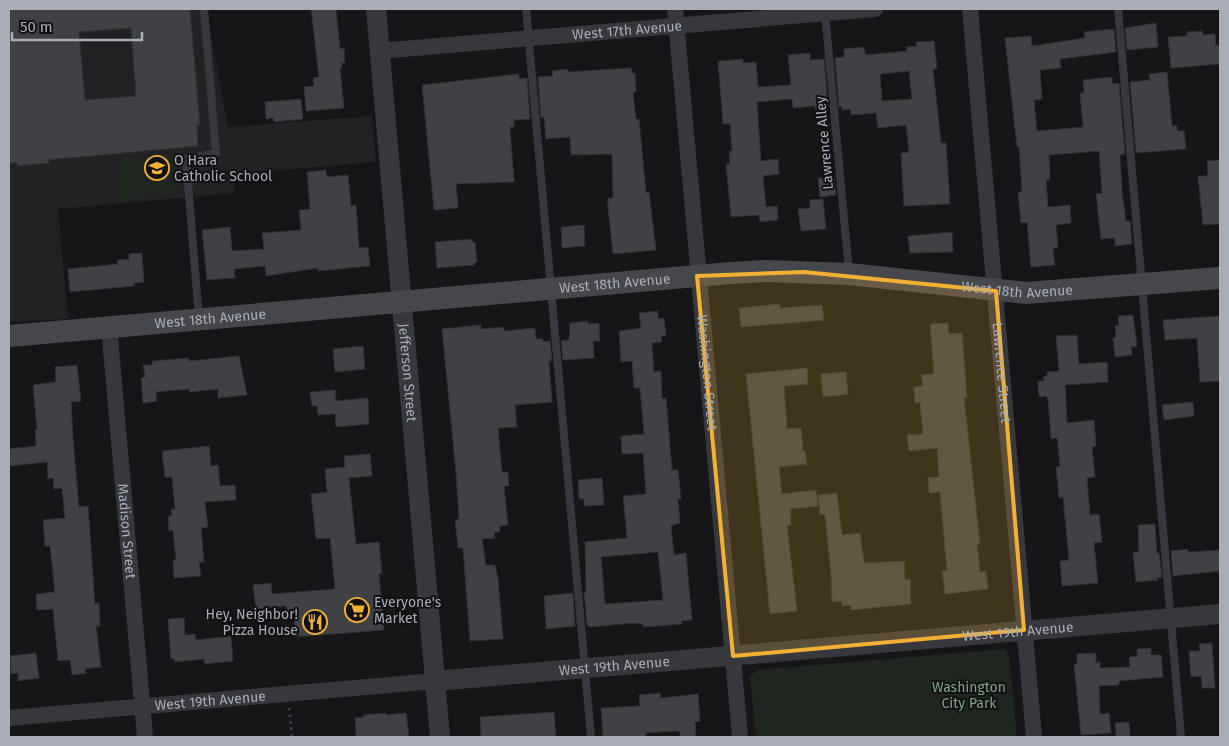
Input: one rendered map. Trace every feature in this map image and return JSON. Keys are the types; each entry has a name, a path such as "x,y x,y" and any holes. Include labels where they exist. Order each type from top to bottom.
{"main road":[{"name":"West 18th Avenue","path":"9,336 199,318 766,271 849,274 996,292 1054,292 1220,278"}],"street":[{"name":"Jefferson Street","path":"376,9 440,737"},
{"name":"West 17th Avenue","path":"379,51 528,38 676,17 875,9"},
{"name":"Lawrence Street","path":"970,9 1034,737"},
{"name":"Washington Street","path":"676,17 697,276 740,737"},
{"name":"Madison Street","path":"109,326 145,737"},
{"name":"West 19th Avenue","path":"9,718 142,705 1220,614"}],"lane":[{"path":"199,318 186,159 216,153 204,9"},
{"path":"526,9 591,737"},
{"path":"1118,9 1181,737"},
{"name":"Lawrence Alley","path":"825,11 849,274"}],"path":[{"path":"288,693 292,737"}],"highlighted area":[{"path":"804,272 996,291 1024,630 733,656 697,276"}],"shaded area":[{"name":"O Hara Catholic School","path":"9,9 206,9 228,127 372,116 376,162 233,174 234,193 58,209 68,319 9,322"}],"green space":[{"path":"175,155 179,194 120,200 117,160"},
{"name":"Washington City Park","path":"1005,649 1009,654 1017,737 756,737 750,677 757,670"}],"building":[{"path":"9,9 190,9 200,125 197,125 198,146 48,160 49,163 17,166 17,163 9,163","holes":["131,28 136,96 85,100 79,32"]},
{"path":"311,9 336,9 340,49 344,48 345,63 341,63 342,68 340,68 344,108 306,111 304,87 314,86 313,78 319,77"},
{"path":"1156,23 1158,47 1127,50 1125,28"},
{"path":"1114,29 1116,52 1060,59 1061,68 1040,70 1042,99 1034,100 1037,131 1083,127 1080,93 1084,93 1083,80 1112,77 1112,84 1119,83 1125,154 1120,155 1122,192 1126,221 1130,221 1132,244 1115,246 1115,238 1101,239 1096,194 1102,193 1099,151 1049,155 1050,180 1046,180 1048,207 1070,205 1071,223 1056,225 1058,247 1053,248 1055,265 1031,267 1027,222 1021,223 1018,192 1022,192 1019,147 1017,147 1005,38 1031,36 1032,46 1085,38 1084,32"},
{"path":"1202,31 1203,35 1215,34 1216,46 1220,45 1220,64 1171,68 1168,37 1187,36 1187,32"},
{"path":"934,41 937,69 933,69 941,143 946,143 950,204 904,206 901,153 909,152 906,125 878,128 876,113 851,115 850,109 842,110 842,106 839,107 835,58 844,57 844,49 863,47 866,55 907,51 906,47 917,46 916,42","holes":["909,71 912,99 882,101 880,74"]},
{"path":"810,53 810,60 824,59 828,108 815,109 815,106 793,108 792,99 757,102 761,161 778,159 779,174 763,176 766,207 777,206 778,220 760,222 759,215 731,217 726,164 730,164 729,151 732,151 730,124 723,124 718,61 743,59 743,63 756,62 758,87 791,85 788,55"},
{"path":"631,68 632,73 635,73 636,92 633,92 636,119 639,119 646,193 649,192 656,250 613,254 608,208 608,198 613,198 612,154 571,155 570,137 546,139 544,117 541,118 538,77 553,76 552,71 568,69 568,72"},
{"path":"1167,72 1172,126 1177,126 1177,131 1184,131 1186,149 1136,153 1130,82 1150,80 1149,74"},
{"path":"519,74 519,79 527,78 530,119 514,120 514,127 510,127 514,182 456,184 458,208 434,210 422,85"},
{"path":"301,99 303,119 274,122 273,118 266,119 265,102"},
{"path":"1220,160 1220,224 1203,225 1198,176 1208,176 1207,161"},
{"path":"326,170 327,177 348,175 351,206 356,205 359,248 368,247 370,266 318,271 318,268 266,276 265,266 234,269 235,278 207,280 202,230 230,227 232,251 264,249 262,233 301,230 299,210 310,209 307,172"},
{"path":"834,177 836,195 820,197 818,178"},
{"path":"823,199 826,229 801,231 798,209 810,208 810,200"},
{"path":"584,225 585,246 562,248 561,227"},
{"path":"952,232 953,252 910,253 908,236"},
{"path":"472,239 472,242 475,242 477,262 474,265 437,268 435,242"},
{"path":"142,253 144,282 134,283 134,286 70,292 68,269 118,264 117,260 129,259 129,254"},
{"path":"780,304 780,308 822,305 824,320 741,327 739,308"},
{"path":"658,311 658,319 664,318 666,335 661,336 662,342 652,343 654,372 661,371 662,399 666,398 672,470 678,470 681,499 678,499 680,523 671,526 674,555 686,553 692,620 681,621 682,624 643,627 643,624 632,623 591,627 587,625 584,592 586,592 585,542 627,538 623,496 646,494 643,453 622,454 621,436 644,434 640,388 634,388 632,361 621,362 619,331 641,328 639,313","holes":["658,552 663,600 605,604 601,557"]},
{"path":"1133,315 1137,346 1131,347 1132,355 1115,357 1113,338 1116,337 1115,326 1119,326 1118,316"},
{"path":"1220,316 1220,381 1200,382 1197,338 1165,340 1163,320"},
{"path":"588,321 588,324 599,323 600,341 593,341 594,358 563,360 561,341 569,340 570,323"},
{"path":"948,323 949,334 962,333 967,398 964,398 980,544 977,544 980,572 986,571 988,589 945,594 942,571 947,571 940,492 929,493 928,478 939,477 937,448 909,451 907,435 923,434 920,402 915,403 914,387 923,386 921,375 934,374 930,324"},
{"path":"481,325 481,329 504,327 504,331 535,328 536,339 543,339 543,342 550,341 552,361 549,361 552,402 515,405 517,427 498,428 502,472 508,472 509,486 504,486 508,525 500,526 499,532 494,532 495,538 482,539 486,565 495,565 498,578 503,639 470,641 463,548 458,548 455,520 459,519 456,473 442,329"},
{"path":"1077,335 1079,364 1107,362 1108,382 1065,385 1067,423 1094,420 1096,446 1092,447 1095,477 1087,478 1090,515 1099,514 1102,542 1094,543 1098,583 1062,586 1060,561 1069,560 1063,497 1059,498 1056,467 1060,466 1057,438 1051,439 1048,399 1046,396 1039,397 1038,381 1044,381 1043,377 1047,376 1047,372 1059,371 1056,336"},
{"path":"363,346 365,369 335,372 333,349"},
{"path":"239,356 247,395 218,398 218,389 190,392 189,389 156,392 157,401 143,403 141,378 145,377 143,365 152,365 152,361 188,358 189,361"},
{"path":"77,365 81,401 71,402 73,439 79,507 88,506 95,604 99,603 100,626 96,626 101,667 85,669 86,673 72,675 70,660 58,661 53,609 37,610 36,594 55,592 50,546 45,546 43,520 65,518 62,488 54,489 53,478 48,479 47,462 9,466 9,449 36,446 35,430 37,430 33,385 56,382 55,367"},
{"path":"807,368 808,384 784,386 787,429 801,428 803,451 805,451 807,464 779,467 782,494 816,490 818,506 790,509 791,525 787,526 797,611 770,614 746,374"},
{"path":"846,372 848,394 823,397 821,374"},
{"path":"335,390 336,401 368,398 369,424 336,427 335,414 318,415 317,406 312,406 310,392"},
{"path":"1193,402 1194,416 1164,420 1162,405"},
{"path":"209,446 211,466 218,465 220,486 235,485 236,500 205,502 208,527 201,528 204,562 199,562 201,576 174,578 173,560 176,560 173,530 169,531 168,516 172,516 171,509 175,509 172,477 165,477 162,451"},
{"path":"370,454 372,476 349,478 356,544 379,542 382,573 379,574 384,630 295,637 294,612 287,612 286,606 256,609 253,585 271,583 272,594 335,589 330,538 316,539 311,494 327,492 325,469 345,467 344,456"},
{"path":"602,478 604,505 584,506 584,499 579,499 578,480"},
{"path":"837,493 842,535 860,533 864,563 904,561 905,580 910,579 911,604 851,610 851,605 842,606 842,601 832,602 825,514 820,515 818,495"},
{"path":"1155,524 1157,553 1159,553 1162,577 1157,578 1158,580 1136,582 1133,552 1139,552 1138,525"},
{"path":"1188,549 1188,552 1220,550 1220,571 1173,576 1171,551"},
{"path":"573,593 575,626 546,629 544,596"},
{"path":"184,618 185,635 195,634 196,640 231,636 233,661 205,664 204,659 175,662 174,658 171,659 168,619"},
{"path":"1212,643 1215,688 1202,688 1201,676 1191,677 1189,651 1200,651 1199,644"},
{"path":"1151,648 1151,655 1161,655 1163,677 1119,681 1119,685 1099,686 1100,714 1109,713 1111,733 1081,735 1074,664 1077,664 1077,654 1096,653 1096,663 1100,662 1100,668 1130,667 1129,657 1137,656 1137,649"},
{"path":"36,653 39,678 18,681 18,673 11,674 10,656"},
{"path":"660,693 661,698 698,694 700,721 695,722 696,737 680,737 680,732 677,731 646,733 646,737 603,737 601,708 640,706 639,695"},
{"path":"554,712 556,737 481,737 480,717"},
{"path":"386,713 386,715 406,713 409,737 356,737 355,718 364,717 363,715"},
{"path":"1129,722 1130,737 1116,737 1115,723"}],"place":[{"name":"O Hara Catholic School","path":"157,168"},
{"name":"Everyone's Market","path":"357,610"},
{"name":"Hey, Neighbor! Pizza House","path":"315,622"}]}
